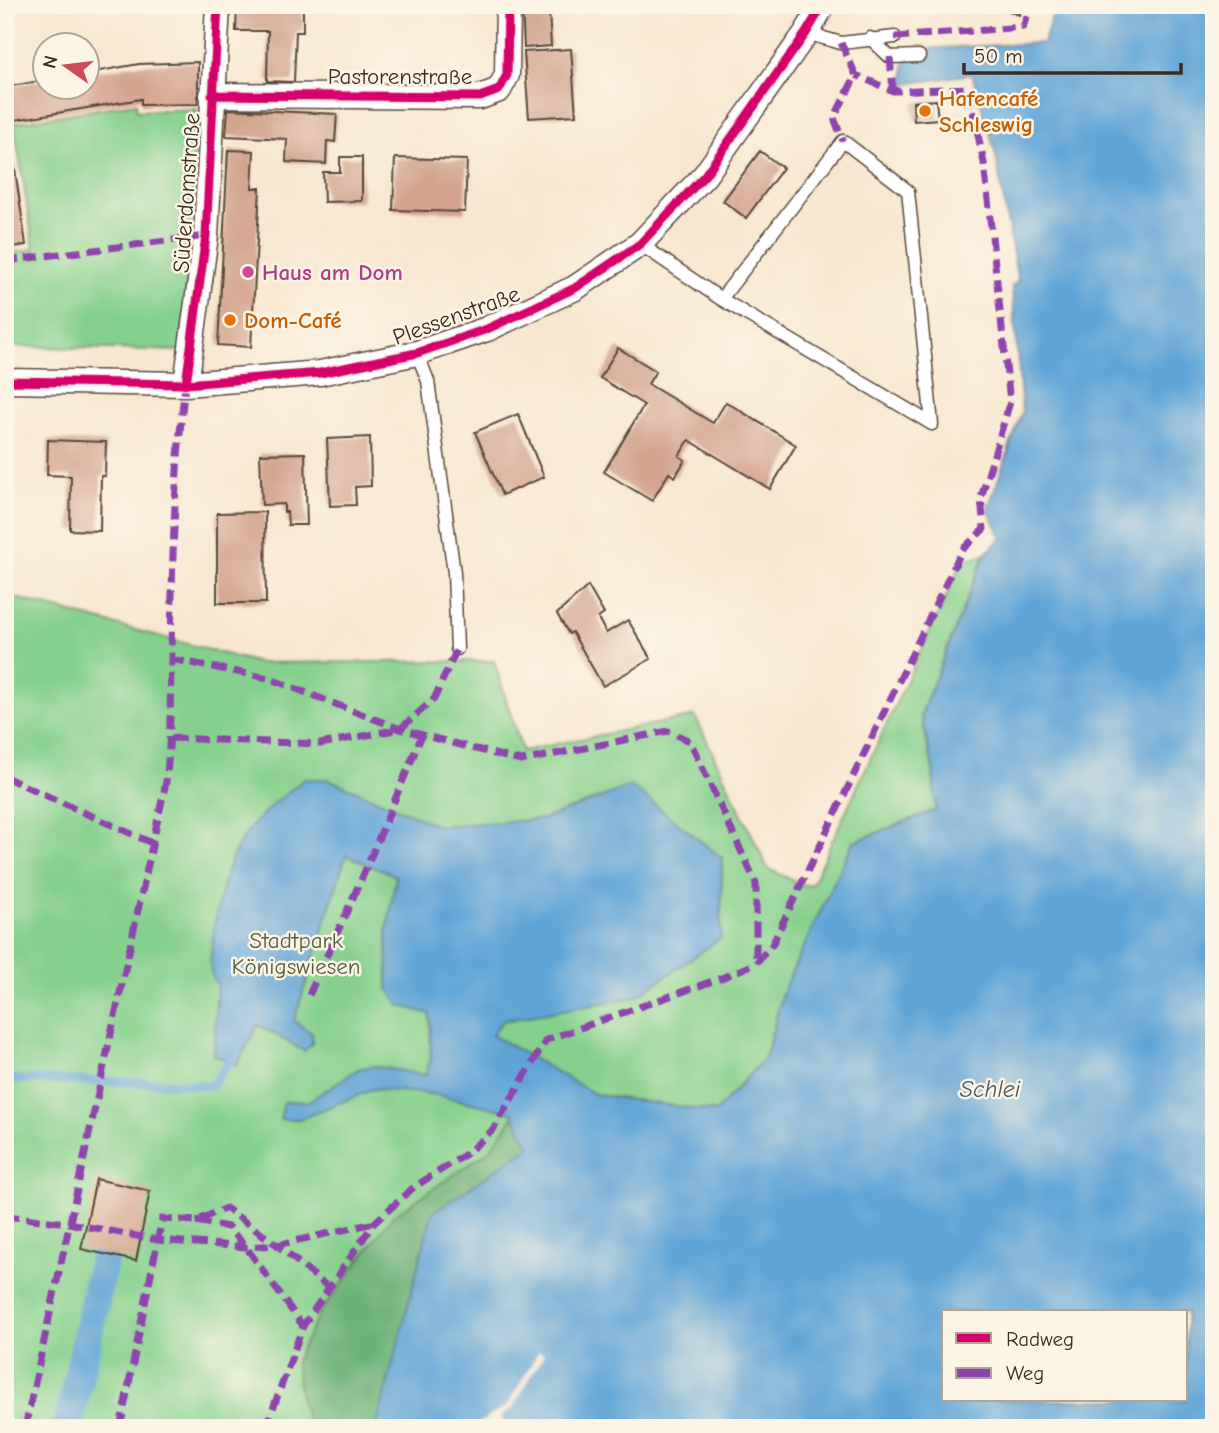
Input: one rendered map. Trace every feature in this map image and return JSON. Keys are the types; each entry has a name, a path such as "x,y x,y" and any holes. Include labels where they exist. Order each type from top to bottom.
{"street":[{"name":"Süderdomstraße","path":"186,384 206,236 218,5"},
{"name":"Pastorenstraße","path":"212,95 480,97 499,90 507,75 508,5"},
{"name":"Plessenstraße","path":"5,381 186,384 320,373 418,353 487,329 575,288 640,244 705,175 823,5"}],"lane":[{"path":"806,33 841,43 895,37"},
{"path":"870,38 890,57 919,56"},
{"path":"640,244 721,299 932,424 908,191 843,141 721,299"},
{"path":"418,353 428,381 454,573 457,649"}],"green space":[{"path":"136,103 137,111 197,109 183,351 5,346 5,254 34,249 14,123"},
{"name":"Stadtpark Königswiesen","path":"985,554 921,715 933,769 936,810 853,842 783,991 766,1056 716,1112 597,1095 376,1428 5,1428 5,595 258,663 494,661 522,751 695,716 768,869 803,885 812,884 963,560"},
{"path":"514,1116 530,1147 432,1213 376,1428 310,1428 301,1402 295,1362 319,1314 393,1216 490,1150"}],"water":[{"name":"Schlei","path":"1056,5 1214,5 1214,1428 376,1428 432,1213 530,1147 512,1112 432,1094 373,1089 300,1119 280,1119 284,1102 309,1101 358,1069 374,1066 425,1075 431,1059 430,1014 399,1005 388,988 387,930 396,876 346,855 294,1021 312,1033 312,1044 304,1051 258,1025 237,1065 214,1055 217,984 212,973 211,955 215,921 226,873 248,831 275,803 304,779 328,779 439,826 544,819 631,786 722,858 721,938 636,997 502,1021 492,1035 597,1095 716,1112 766,1056 783,991 853,842 936,810 933,769 921,715 985,554 1002,538 988,509 1022,412 1012,286 1018,282 995,151 972,74 904,84 905,50 1043,43"}],"pier":[{"path":"539,1351 544,1354 512,1409 501,1416 507,1428 471,1428 508,1405"}],"building":[{"path":"237,5 303,5 303,32 296,32 294,82 267,81 268,31 236,31"},
{"path":"522,5 585,7 549,10 551,46 524,48"},
{"path":"995,5 1023,5 1019,15"},
{"path":"571,49 576,115 529,118 524,52"},
{"path":"198,62 198,104 141,105 141,99 8,121 26,245 5,248 5,87 32,82 32,102 102,102 102,71 139,64"},
{"name":"Hafencafé Schleswig","path":"936,100 938,119 914,121 913,102"},
{"path":"228,109 337,114 335,142 327,141 326,164 286,162 287,139 226,136"},
{"path":"228,150 254,151 252,188 260,188 251,347 218,345"},
{"path":"760,151 783,168 746,218 723,201"},
{"path":"340,157 362,157 362,201 324,202 323,172 340,172"},
{"path":"395,158 467,160 465,212 393,210"},
{"path":"618,348 656,371 648,384 713,423 726,402 796,445 770,489 689,440 679,456 685,460 675,477 669,473 652,501 604,472 644,405 600,378"},
{"path":"518,414 544,477 502,495 475,432"},
{"path":"370,437 371,486 355,487 356,505 330,506 327,439"},
{"path":"48,440 106,442 105,476 101,476 100,531 70,530 71,476 47,475"},
{"path":"305,453 307,525 288,525 284,504 262,505 260,454"},
{"path":"265,512 266,603 217,603 217,513"},
{"path":"588,586 604,614 598,618 606,633 628,620 651,659 603,686 572,632 569,634 557,614"},
{"path":"96,1179 150,1191 136,1261 81,1249"}],"waterway":[{"path":"5,1079 211,1086 231,1060"},
{"path":"68,1428 103,1262"}],"marked path":[{"path":"895,37 1023,27 1031,5"},
{"path":"841,43 856,75 834,118 843,141"},
{"path":"890,57 893,91"},
{"path":"266,1428 303,1326 374,1223 414,1187 466,1154 493,1130 546,1040 724,977 756,963 772,945 962,550 984,529 981,498 1010,402 984,163 968,88 893,91 856,75"},
{"path":"5,261 206,236"},
{"path":"25,1428 166,782 170,736 174,518 186,378"},
{"path":"171,738 320,744 400,729 434,699 457,649"},
{"path":"171,659 268,678 400,729 521,761 668,731 690,741 756,883 756,963"},
{"path":"309,995 422,735"},
{"path":"5,777 154,844"},
{"path":"120,1428 162,1219 196,1221 226,1208 328,1287"},
{"path":"5,1216 68,1223 158,1240 246,1247 277,1245 374,1223"},
{"path":"196,1221 228,1227 246,1247 303,1326"}],"cycle path":[{"path":"186,384 206,236 218,5"},
{"path":"212,95 480,97 499,90 507,75 508,5"},
{"path":"5,381 186,384 320,373 417,353 487,329 575,288 640,244 705,175 823,5"}],"place":[{"name":"Hafencafé Schleswig","path":"925,111"},
{"name":"Haus am Dom","path":"248,272"},
{"name":"Dom-Café","path":"230,320"}]}
